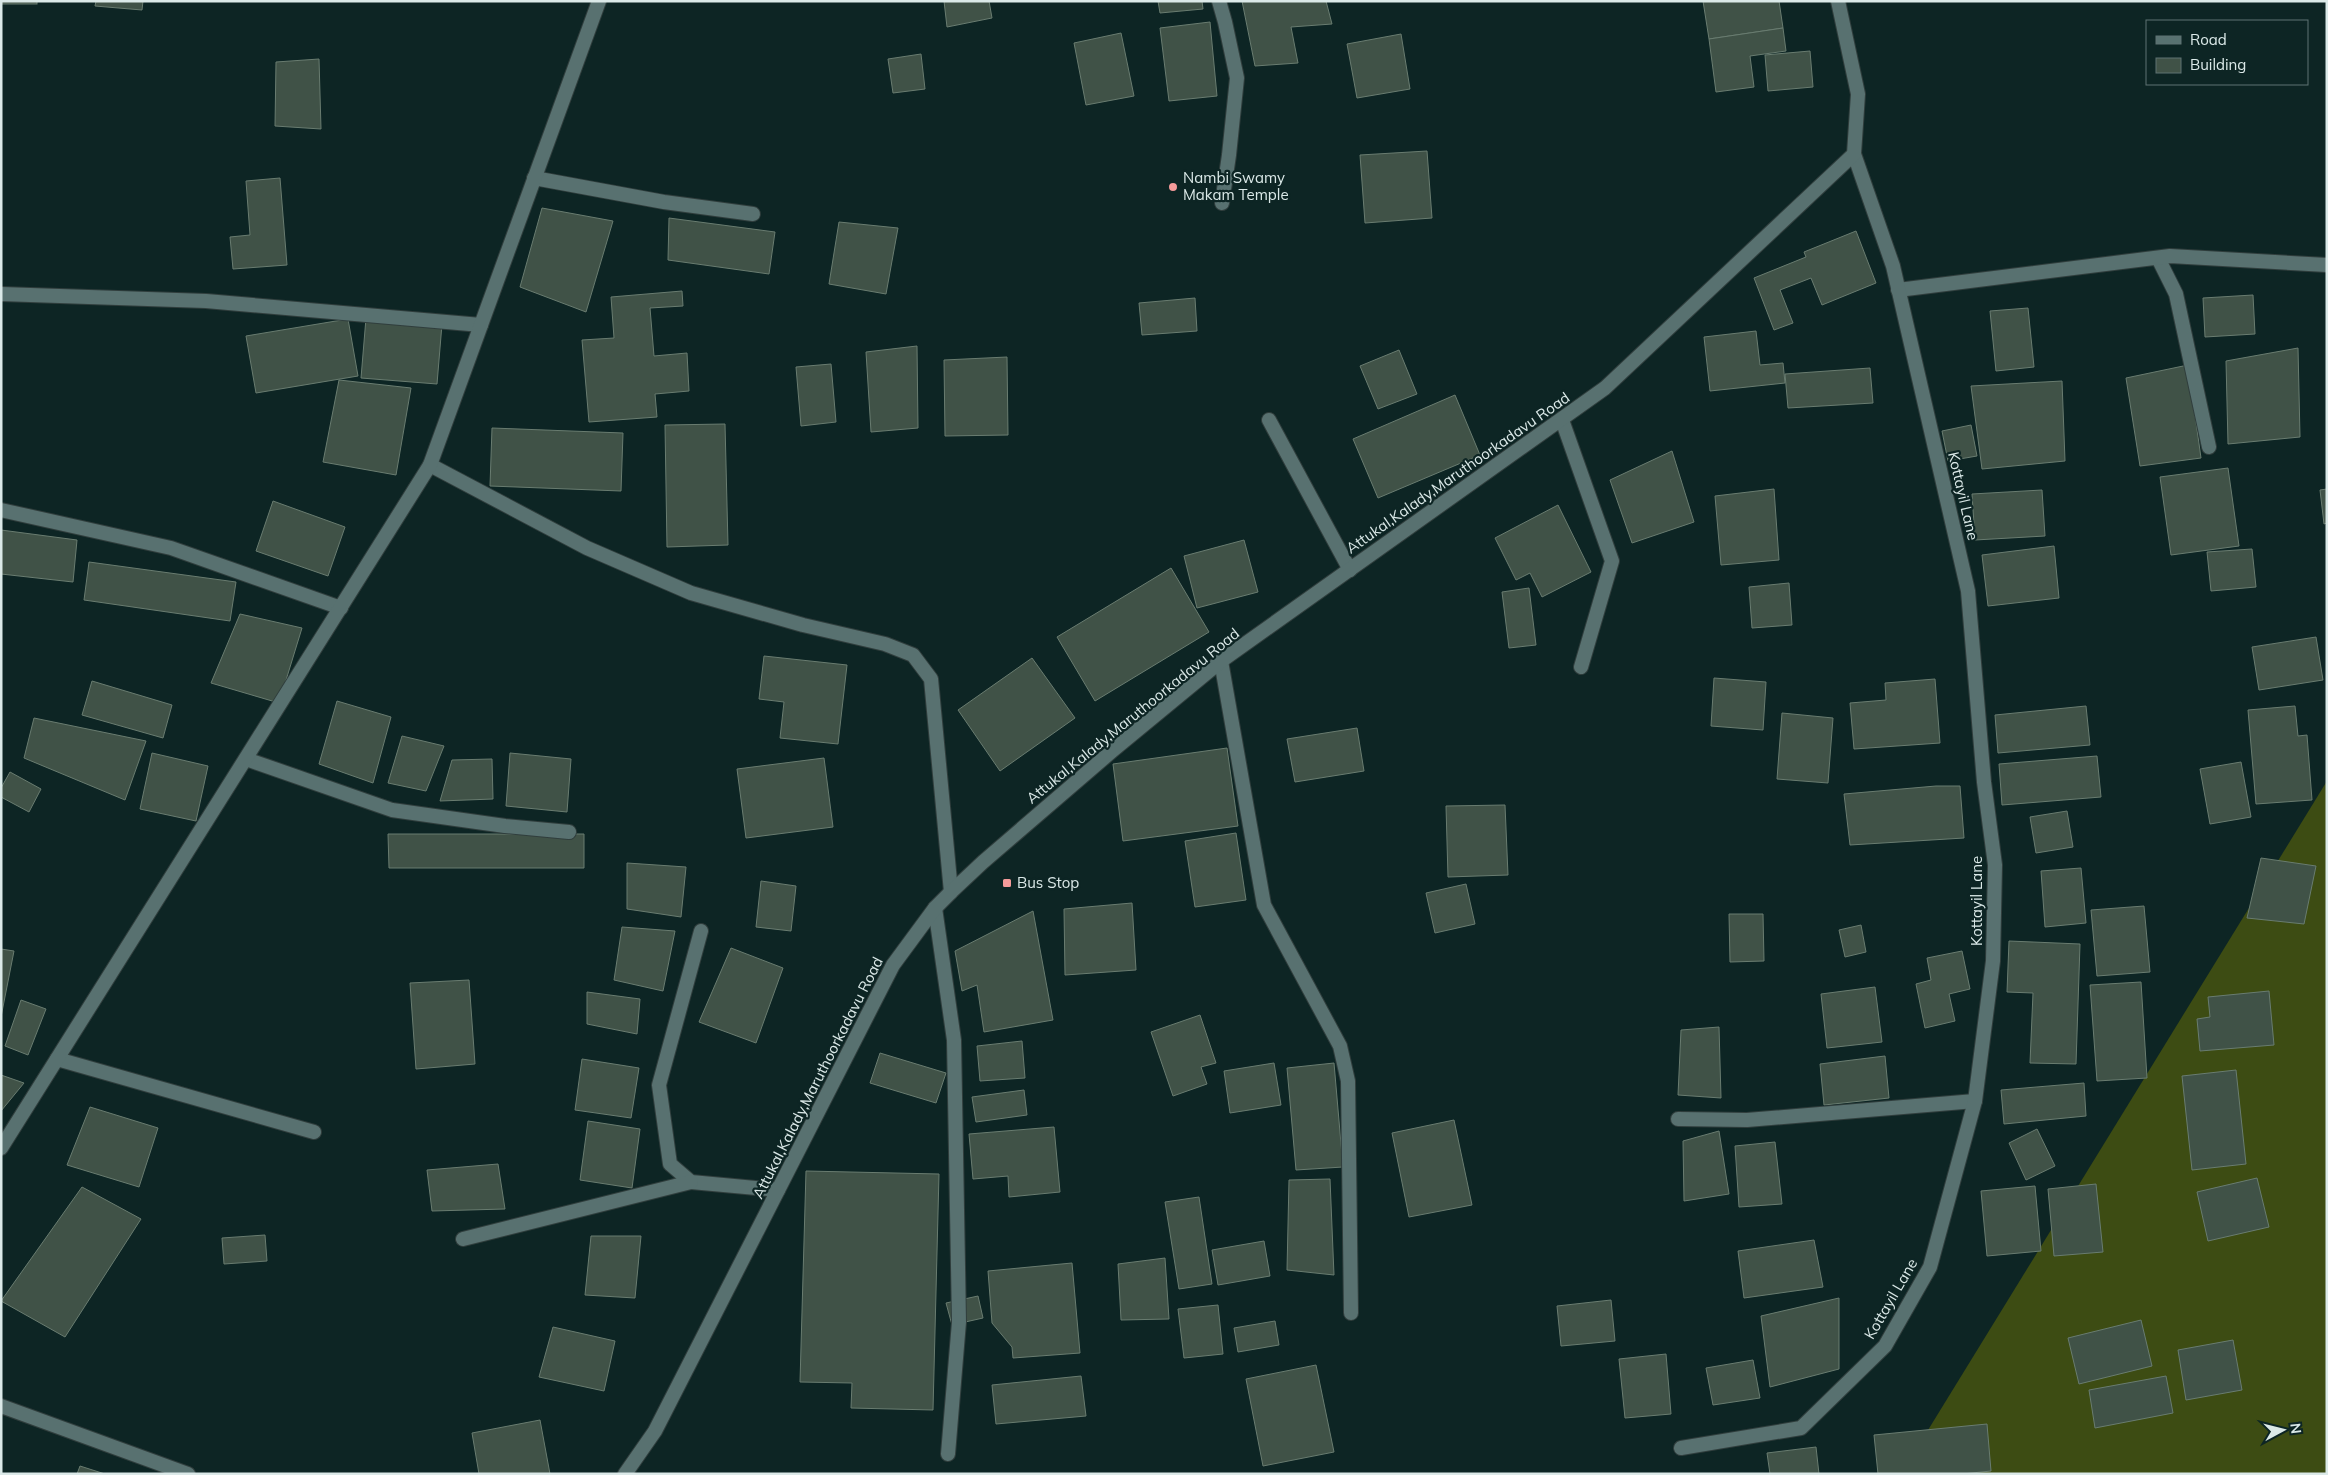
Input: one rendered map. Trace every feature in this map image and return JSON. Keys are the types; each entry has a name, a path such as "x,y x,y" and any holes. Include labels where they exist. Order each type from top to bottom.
{"street":[{"path":"1,1148 430,465 599,1"},
{"path":"1218,1 1226,22 1237,78 1222,203"},
{"path":"1838,1 1858,94 1854,154"},
{"name":"Kottayil Lane","path":"1681,1448 1801,1428 1886,1346 1930,1267 1975,1101 1993,961 1995,865 1984,782 1968,590 1893,266 1854,154"},
{"name":"Attukal,Kalady,Maruthoorkadavu Road","path":"625,1474 655,1432 893,965 936,908 951,892 1112,751 1221,661 1605,388 1854,154"},
{"path":"534,178 664,202 753,214"},
{"path":"1898,290 2170,256 2327,265"},
{"path":"2158,258 2176,294 2209,448"},
{"path":"1,294 206,301 481,325"},
{"path":"1270,420 1350,570"},
{"path":"1562,420 1612,561 1580,667"},
{"path":"430,465 587,548 691,593 803,625 885,644 913,655 931,679 951,892"},
{"path":"1,510 172,548 341,608"},
{"path":"1221,661 1264,905 1340,1046 1348,1081 1351,1313"},
{"path":"246,759 392,810 505,826 569,832"},
{"path":"936,908 954,1040 959,1322 948,1454"},
{"path":"690,1182 670,1164 659,1085 701,930"},
{"path":"57,1059 314,1132"},
{"path":"1678,1119 1756,1120 1975,1101"},
{"path":"463,1239 690,1182 778,1190"},
{"path":"1,1406 188,1474"}],"green space":[{"path":"2327,781 2327,1474 1901,1474"}],"building":[{"path":"1,1 37,1 37,4 1,4"},
{"path":"96,1 143,1 142,10 95,6"},
{"path":"944,1 989,1 992,18 947,27"},
{"path":"1158,1 1202,1 1203,9 1160,13"},
{"path":"1242,1 1326,1 1332,24 1291,27 1298,63 1255,66"},
{"path":"1703,1 1779,1 1783,28 1709,39"},
{"path":"1210,22 1217,96 1169,101 1160,28"},
{"path":"1783,28 1786,51 1750,56 1754,87 1716,92 1709,39"},
{"path":"1121,33 1134,96 1086,105 1074,43"},
{"path":"1401,34 1410,89 1357,98 1347,44"},
{"path":"1810,51 1813,87 1768,91 1765,55"},
{"path":"921,54 925,89 893,93 888,59"},
{"path":"319,59 321,129 275,126 276,62"},
{"path":"1427,151 1432,218 1365,223 1360,155"},
{"path":"280,178 287,265 233,269 230,237 250,235 246,181"},
{"path":"542,208 613,221 586,312 520,287"},
{"path":"669,218 775,232 769,274 668,260"},
{"path":"839,222 898,228 886,294 829,284"},
{"path":"1856,231 1876,283 1822,305 1811,278 1780,290 1793,323 1774,330 1754,278 1806,257 1804,252"},
{"path":"682,291 683,306 650,308 654,356 687,353 689,391 655,394 657,417 589,422 582,340 614,338 611,297"},
{"path":"2253,295 2255,334 2205,337 2203,298"},
{"path":"1195,298 1197,331 1142,335 1139,303"},
{"path":"2028,308 2034,367 1996,371 1990,311"},
{"path":"366,318 442,324 437,384 361,378"},
{"path":"348,319 358,376 256,393 246,336"},
{"path":"1756,331 1760,365 1783,363 1785,383 1710,391 1704,337"},
{"path":"917,346 918,428 871,432 866,352"},
{"path":"2298,348 2300,437 2228,444 2226,361"},
{"path":"1399,350 1417,394 1378,409 1360,366"},
{"path":"1007,357 1008,435 945,436 944,360"},
{"path":"831,364 836,422 801,426 796,367"},
{"path":"2188,365 2201,458 2140,466 2126,378"},
{"path":"1870,368 1873,403 1788,408 1785,374"},
{"path":"339,380 411,388 396,475 323,462"},
{"path":"2062,381 2065,461 1982,469 1971,386"},
{"path":"1455,395 1480,455 1378,498 1353,439"},
{"path":"725,424 728,545 667,547 665,425"},
{"path":"1971,425 1977,456 1948,461 1942,431"},
{"path":"492,428 623,433 621,491 490,486"},
{"path":"1672,451 1694,522 1632,543 1610,480"},
{"path":"2228,468 2239,546 2171,555 2160,477"},
{"path":"1774,489 1779,560 1721,565 1715,496"},
{"path":"2327,489 2327,523 2324,524 2320,490"},
{"path":"2042,490 2045,536 1975,540 1972,494"},
{"path":"273,501 345,527 328,576 256,551"},
{"path":"1558,505 1591,572 1542,597 1530,573 1516,580 1495,538"},
{"path":"1,530 77,540 73,582 1,574"},
{"path":"1244,540 1258,592 1197,608 1184,556"},
{"path":"2054,546 2059,598 1988,606 1982,555"},
{"path":"2252,549 2256,587 2211,591 2207,552"},
{"path":"89,562 236,582 230,621 84,600"},
{"path":"1171,568 1209,632 1095,701 1057,637"},
{"path":"1789,583 1792,625 1752,628 1749,587"},
{"path":"1529,588 1536,645 1509,648 1502,592"},
{"path":"240,614 302,628 279,703 211,683"},
{"path":"2316,637 2323,680 2259,690 2252,647"},
{"path":"764,656 847,665 838,744 780,738 784,702 759,699"},
{"path":"1032,658 1075,718 1000,771 958,710"},
{"path":"1714,678 1766,682 1763,730 1711,726"},
{"path":"1935,679 1940,743 1854,749 1850,703 1886,700 1885,683"},
{"path":"92,681 172,705 163,738 82,715"},
{"path":"337,701 391,717 373,783 319,764"},
{"path":"2086,706 2090,745 1998,753 1995,715"},
{"path":"2295,706 2298,736 2307,735 2312,800 2256,804 2248,710"},
{"path":"1782,713 1833,718 1828,783 1777,779"},
{"path":"34,718 146,741 125,800 24,758"},
{"path":"1357,728 1364,771 1295,782 1287,739"},
{"path":"402,736 444,746 426,791 388,783"},
{"path":"1227,748 1238,826 1123,841 1113,764"},
{"path":"152,753 208,766 196,821 140,809"},
{"path":"510,753 571,759 567,812 506,806"},
{"path":"2097,756 2101,797 2002,805 1999,764"},
{"path":"824,758 833,827 746,838 737,769"},
{"path":"492,759 493,799 440,801 452,760"},
{"path":"2241,762 2251,817 2210,824 2200,769"},
{"path":"10,772 41,789 29,812 1,797 1,788"},
{"path":"1936,786 1960,786 1964,838 1850,845 1844,794"},
{"path":"1505,805 1508,875 1448,877 1446,806"},
{"path":"2067,811 2073,847 2036,853 2030,817"},
{"path":"1236,833 1246,900 1195,907 1185,841"},
{"path":"388,834 584,834 584,868 389,868"},
{"path":"2261,858 2316,866 2304,924 2247,918"},
{"path":"627,863 686,867 681,917 627,909"},
{"path":"2081,868 2086,923 2045,927 2041,871"},
{"path":"761,881 796,886 791,931 756,927"},
{"path":"1466,884 1475,924 1435,933 1426,893"},
{"path":"1132,903 1136,970 1065,975 1064,909"},
{"path":"2144,906 2150,972 2097,976 2091,910"},
{"path":"1033,911 1053,1020 984,1032 977,985 962,991 955,951"},
{"path":"1729,914 1763,914 1764,961 1730,962"},
{"path":"1861,925 1866,952 1845,957 1839,930"},
{"path":"622,927 675,931 663,991 614,980"},
{"path":"2009,941 2080,944 2076,1064 2030,1063 2033,993 2007,992"},
{"path":"731,948 783,968 756,1043 699,1022"},
{"path":"1,949 14,951 1,1017"},
{"path":"1962,951 1970,989 1949,994 1955,1021 1925,1028 1916,984 1931,980 1927,958"},
{"path":"469,980 475,1064 416,1069 410,983"},
{"path":"2141,982 2147,1078 2097,1081 2090,985"},
{"path":"1875,987 1882,1042 1827,1048 1821,994"},
{"path":"2269,991 2274,1045 2200,1051 2197,1019 2210,1017 2208,997"},
{"path":"587,992 640,999 637,1034 587,1024"},
{"path":"21,1000 46,1009 28,1055 5,1046"},
{"path":"1200,1015 1216,1063 1201,1067 1207,1084 1173,1096 1151,1032"},
{"path":"1719,1027 1721,1098 1678,1095 1681,1030"},
{"path":"1022,1041 1025,1078 980,1081 977,1046"},
{"path":"880,1053 946,1073 936,1103 870,1083"},
{"path":"1885,1056 1889,1098 1824,1105 1820,1064"},
{"path":"582,1059 639,1068 631,1118 575,1110"},
{"path":"1274,1063 1281,1105 1230,1113 1224,1071"},
{"path":"1334,1063 1343,1167 1296,1170 1287,1068"},
{"path":"2236,1070 2246,1164 2192,1170 2182,1076"},
{"path":"1,1075 24,1083 1,1111"},
{"path":"2084,1083 2086,1116 2004,1124 2001,1090"},
{"path":"1024,1090 1027,1115 976,1122 972,1097"},
{"path":"90,1107 158,1128 139,1187 67,1165"},
{"path":"1454,1120 1472,1205 1409,1217 1392,1133"},
{"path":"588,1121 640,1129 632,1188 580,1180"},
{"path":"1054,1127 1060,1192 1009,1197 1008,1176 973,1179 969,1134"},
{"path":"2037,1129 2055,1166 2026,1180 2009,1143"},
{"path":"1719,1131 1729,1194 1684,1201 1683,1141"},
{"path":"1775,1142 1782,1204 1739,1207 1735,1146"},
{"path":"498,1164 505,1209 432,1211 427,1170"},
{"path":"806,1171 939,1174 933,1410 851,1408 852,1383 800,1382"},
{"path":"2257,1178 2269,1227 2208,1241 2197,1192"},
{"path":"1330,1179 1334,1275 1287,1270 1289,1180"},
{"path":"2096,1184 2103,1252 2054,1256 2048,1189"},
{"path":"2035,1186 2041,1251 1987,1256 1981,1191"},
{"path":"82,1187 141,1219 65,1337 1,1301"},
{"path":"1199,1197 1212,1284 1179,1289 1165,1202"},
{"path":"265,1235 267,1261 224,1264 222,1238"},
{"path":"591,1236 641,1236 635,1298 585,1295"},
{"path":"1814,1240 1823,1287 1744,1298 1738,1251"},
{"path":"1264,1241 1270,1276 1218,1285 1212,1250"},
{"path":"1165,1258 1169,1319 1121,1320 1118,1264"},
{"path":"1072,1263 1080,1353 1013,1358 1012,1347 992,1323 988,1271"},
{"path":"978,1296 983,1318 952,1325 946,1303"},
{"path":"1839,1298 1839,1369 1770,1387 1761,1316"},
{"path":"1611,1300 1615,1341 1561,1346 1557,1306"},
{"path":"1218,1305 1223,1354 1184,1358 1178,1309"},
{"path":"2141,1320 2152,1366 2079,1384 2068,1338"},
{"path":"1275,1321 1279,1345 1238,1352 1234,1328"},
{"path":"553,1327 615,1341 604,1391 539,1377"},
{"path":"2233,1340 2242,1390 2186,1400 2178,1350"},
{"path":"1666,1354 1671,1414 1625,1418 1619,1359"},
{"path":"1753,1360 1760,1398 1713,1405 1706,1368"},
{"path":"1316,1365 1334,1452 1263,1466 1246,1379"},
{"path":"1081,1376 1086,1416 996,1424 992,1385"},
{"path":"2166,1376 2173,1413 2095,1428 2089,1390"},
{"path":"540,1420 550,1474 479,1474 472,1433"},
{"path":"1987,1424 1991,1471 1962,1474 1878,1474 1874,1435"},
{"path":"1816,1447 1819,1474 1770,1474 1767,1453"},
{"path":"80,1466 105,1474 77,1474"}],"place":[{"name":"Nambi Swamy Makam Temple","path":"1173,187"},
{"name":"Bus Stop","path":"1007,883"}]}
